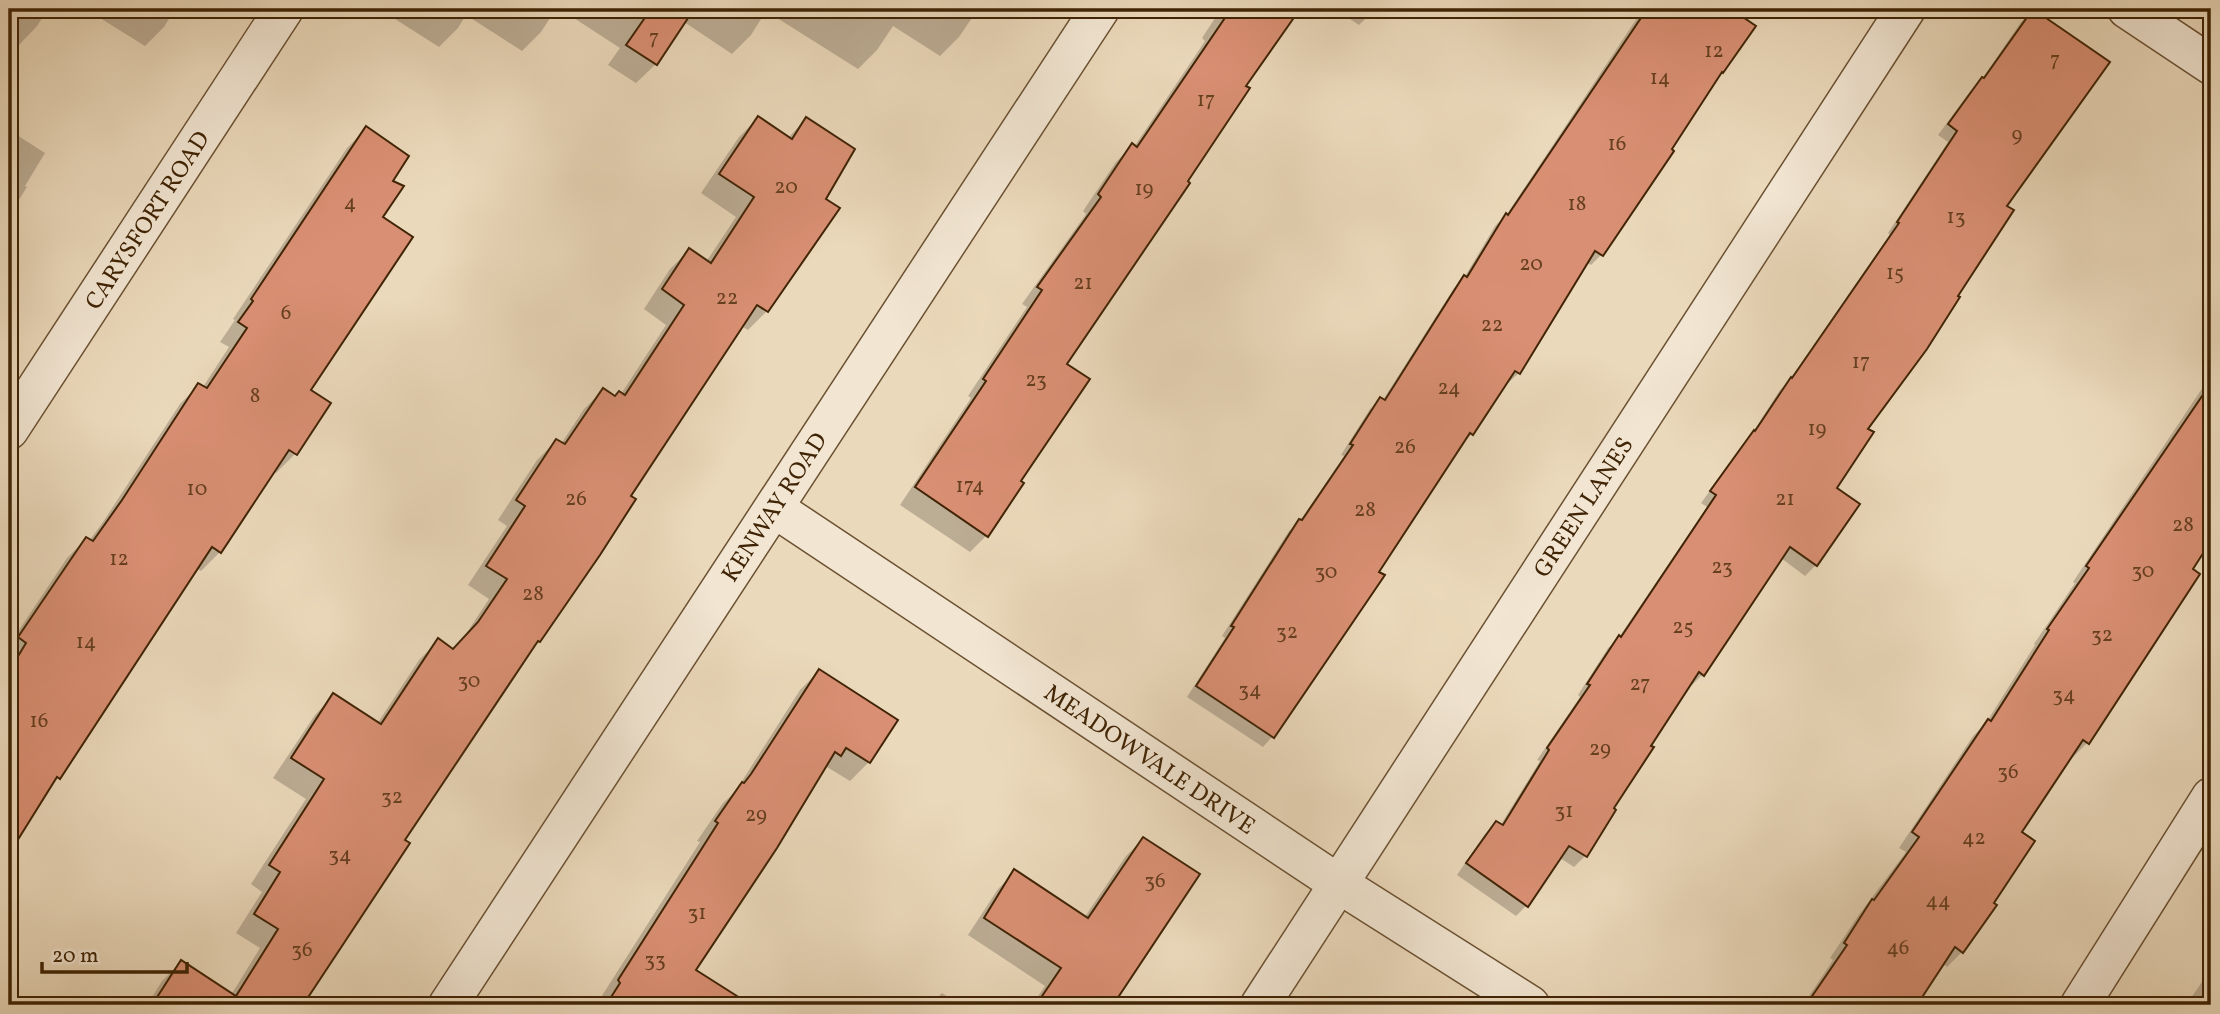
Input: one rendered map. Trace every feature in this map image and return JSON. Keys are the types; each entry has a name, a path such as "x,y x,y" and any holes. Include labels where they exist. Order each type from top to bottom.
{"street":[{"name":"CARYSFORT ROAD","path":"9,430 284,9"},
{"name":"KENWAY ROAD","path":"448,1005 1100,9"},
{"path":"2127,9 2211,65"},
{"name":"GREEN LANES","path":"1260,1005 1901,10"},
{"name":"MEADOWVALE DRIVE","path":"774,508 1339,884 1530,1005"},
{"path":"2080,1005 2211,797"}],"building":[{"path":"651,9 694,9 657,65 626,45"},
{"path":"1231,9 1300,9 1246,86 1250,88 1188,181 1190,183 1067,364 1090,379 1021,481 1024,483 988,537 915,487 986,381 983,379 1042,290 1037,287 1101,197 1098,194 1132,143 1137,147"},
{"path":"1647,9 1731,9 1756,26 1722,72 1672,149 1674,151 1603,256 1595,251 1520,374 1515,371 1473,435 1470,433 1379,572 1385,575 1274,738 1196,686 1299,519 1302,520 1353,445 1350,444 1380,397 1385,400 1464,275 1467,277 1506,213 1508,215"},
{"path":"2033,9 2110,62 2007,206 2014,210 1958,296 1960,297 1927,349 1868,429 1874,432 1837,488 1860,504 1817,566 1790,547 1704,676 1699,672 1651,746 1654,747 1614,808 1616,810 1587,857 1569,846 1528,907 1466,863 1496,821 1503,825 1549,750 1547,748 1590,685 1587,684 1716,495 1710,491 1755,431 1899,223 1897,222 1957,131 1948,124"},
{"path":"758,116 792,139 806,117 855,149 826,199 840,208 768,312 757,305 631,496 636,499 600,555 540,642 538,641 405,840 410,843 303,1005 152,1005 181,960 236,996 278,929 254,914 280,872 269,865 324,779 291,758 333,693 381,724 438,638 453,649 478,622 507,579 486,566 525,506 516,500 556,439 565,444 603,388 615,396 619,391 625,395 684,305 662,289 689,248 711,263 754,197 719,174"},
{"path":"366,126 409,156 393,181 404,186 383,217 413,237 311,390 331,403 297,455 289,450 221,553 212,547 60,779 57,777 9,854 9,671 26,643 18,637 86,537 93,541 198,383 207,388 247,328 238,322 253,301 251,299"},
{"path":"2211,383 2211,541 2193,569 2200,574 2089,744 2083,740 2022,832 2035,841 1994,903 1997,905 1963,953 1955,947 1917,1005 1806,1005 1847,945 1844,943 1872,899 1874,900 1919,837 1912,832 1988,719 1991,721 2049,630 2047,629 2089,568 2086,566"},
{"path":"819,669 898,720 870,763 846,748 841,756 835,752 777,848 696,970 751,1005 606,1005 620,983 618,980 718,823 715,821 742,782 751,774"},
{"path":"1143,837 1200,874 1113,1005 1036,1005 1061,968 984,918 1014,869 1088,918"}]}
